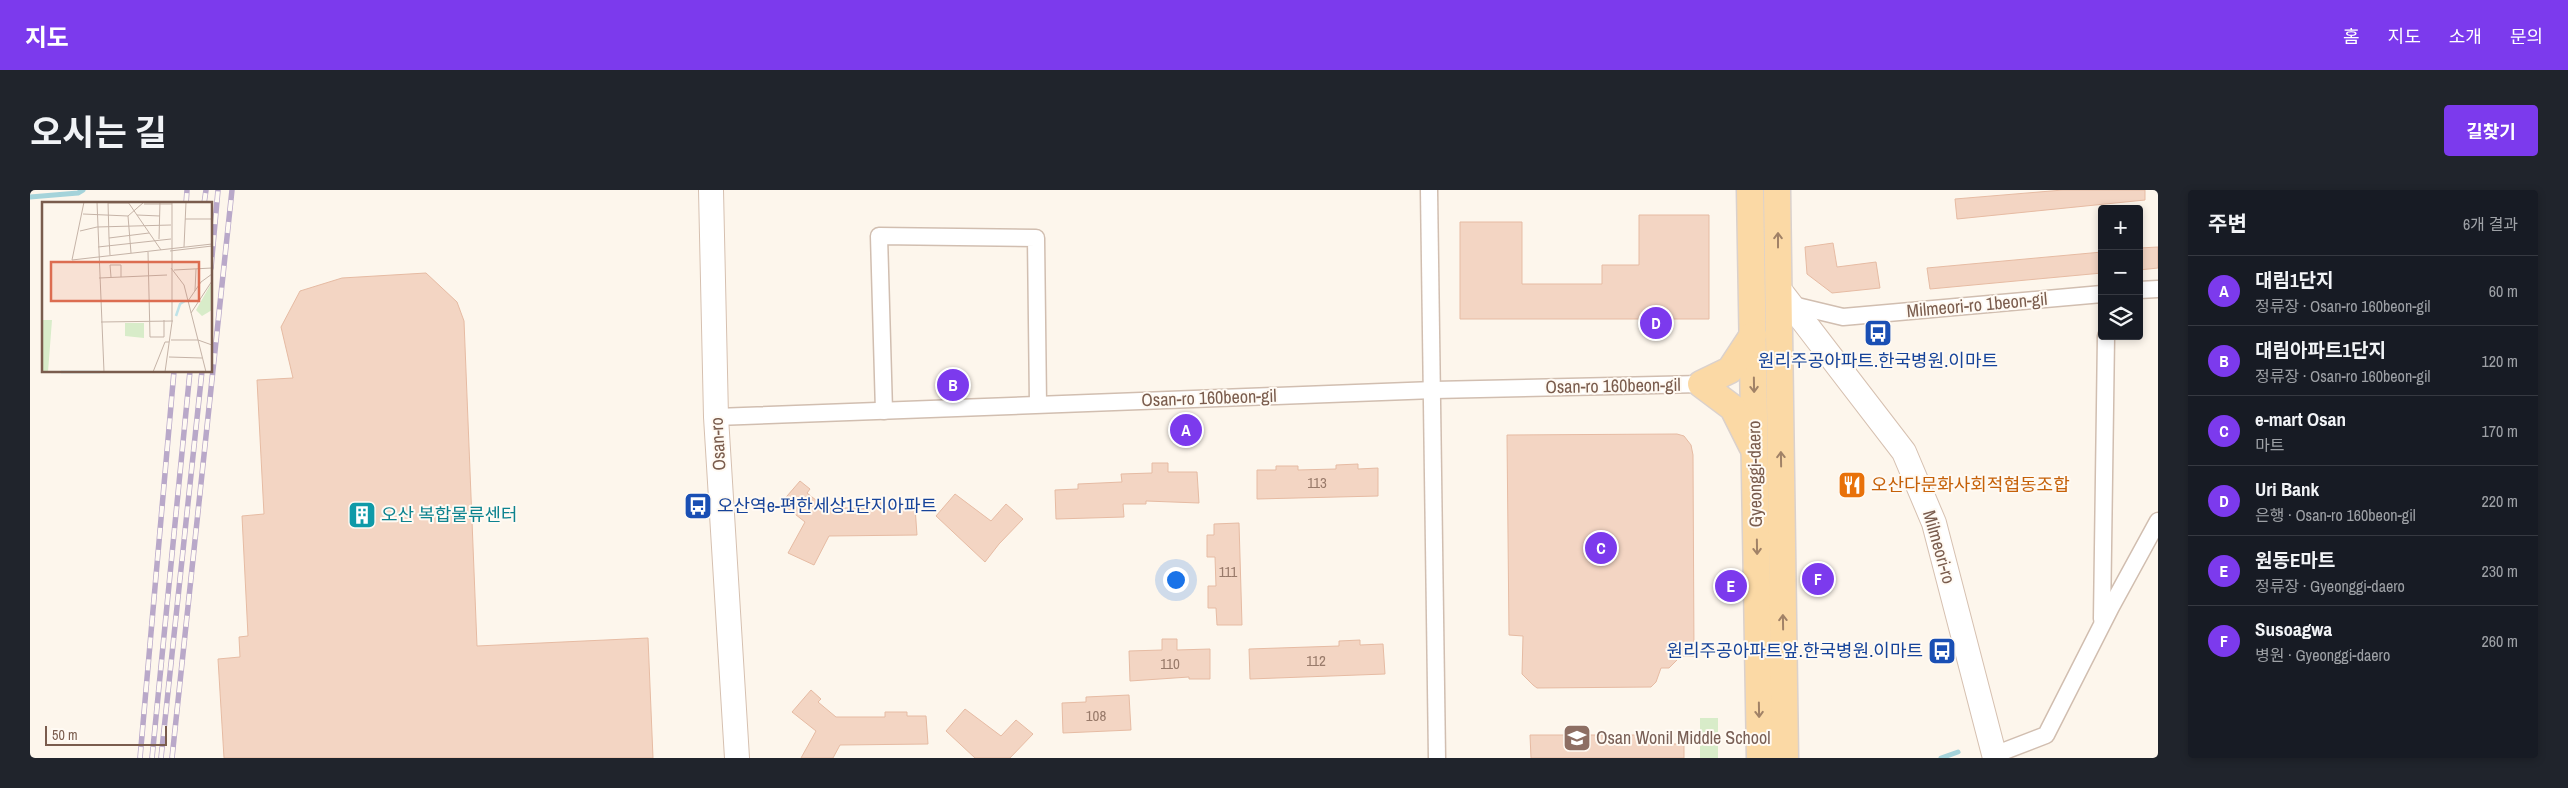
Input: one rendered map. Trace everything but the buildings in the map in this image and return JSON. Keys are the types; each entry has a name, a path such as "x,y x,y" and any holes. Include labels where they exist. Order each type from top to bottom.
{"main road":[{"name":"Gyeonggi-daero","path":"1750,190 1760,758"},
{"name":"Gyeonggi-daero","path":"1777,190 1786,297 1784,758"},
{"path":"1751,266 1786,297"},
{"path":"1753,334 1730,370 1701,384 1733,408 1755,453"}],"street":[{"name":"Osan-ro","path":"711,190 716,417 737,758"},
{"path":"1429,190 1434,390 1437,758"},
{"path":"884,412 878,236 1036,238 1038,404"},
{"path":"2143,290 2158,289"},
{"name":"Milmeori-ro 1beon-gil","path":"1786,297 1843,317 2098,294"},
{"name":"Milmeori-ro","path":"1786,297 1904,452 1934,523 1994,757"},
{"path":"2102,624 2106,340"},
{"name":"Osan-ro 160beon-gil","path":"716,417 1434,390 1701,384"},
{"path":"1994,757 2046,735 2102,624 2158,521"}],"green space":[{"path":"1700,718 1718,718 1718,758 1700,758"}],"waterway":[{"path":"30,197 78,193 83,190"},
{"path":"1941,758 1958,752"}],"railway":[{"path":"186,202 187,190"},
{"path":"204,202 206,190"},
{"path":"212,257 218,190"},
{"path":"172,758 232,190"},
{"path":"140,758 174,372"},
{"path":"152,758 190,372"},
{"path":"161,758 202,372"}],"place":[{"name":"Uri Bank","path":"1656,323"},
{"name":"원리주공아파트.한국병원.이마트","path":"1878,333"},
{"name":"대림아파트1단지","path":"953,385"},
{"name":"대림1단지","path":"1186,430"},
{"name":"오산다문화사회적협동조합","path":"1852,485"},
{"name":"오산역e-편한세상1단지아파트","path":"698,506"},
{"name":"오산 복합물류센터","path":"362,515"},
{"name":"e-mart Osan","path":"1601,548"},
{"name":"Susoagwa","path":"1818,579"},
{"name":"원동E마트","path":"1731,586"},
{"name":"원리주공아파트앞.한국병원.이마트","path":"1942,651"},
{"name":"Osan Wonil Middle School","path":"1577,738"}]}
